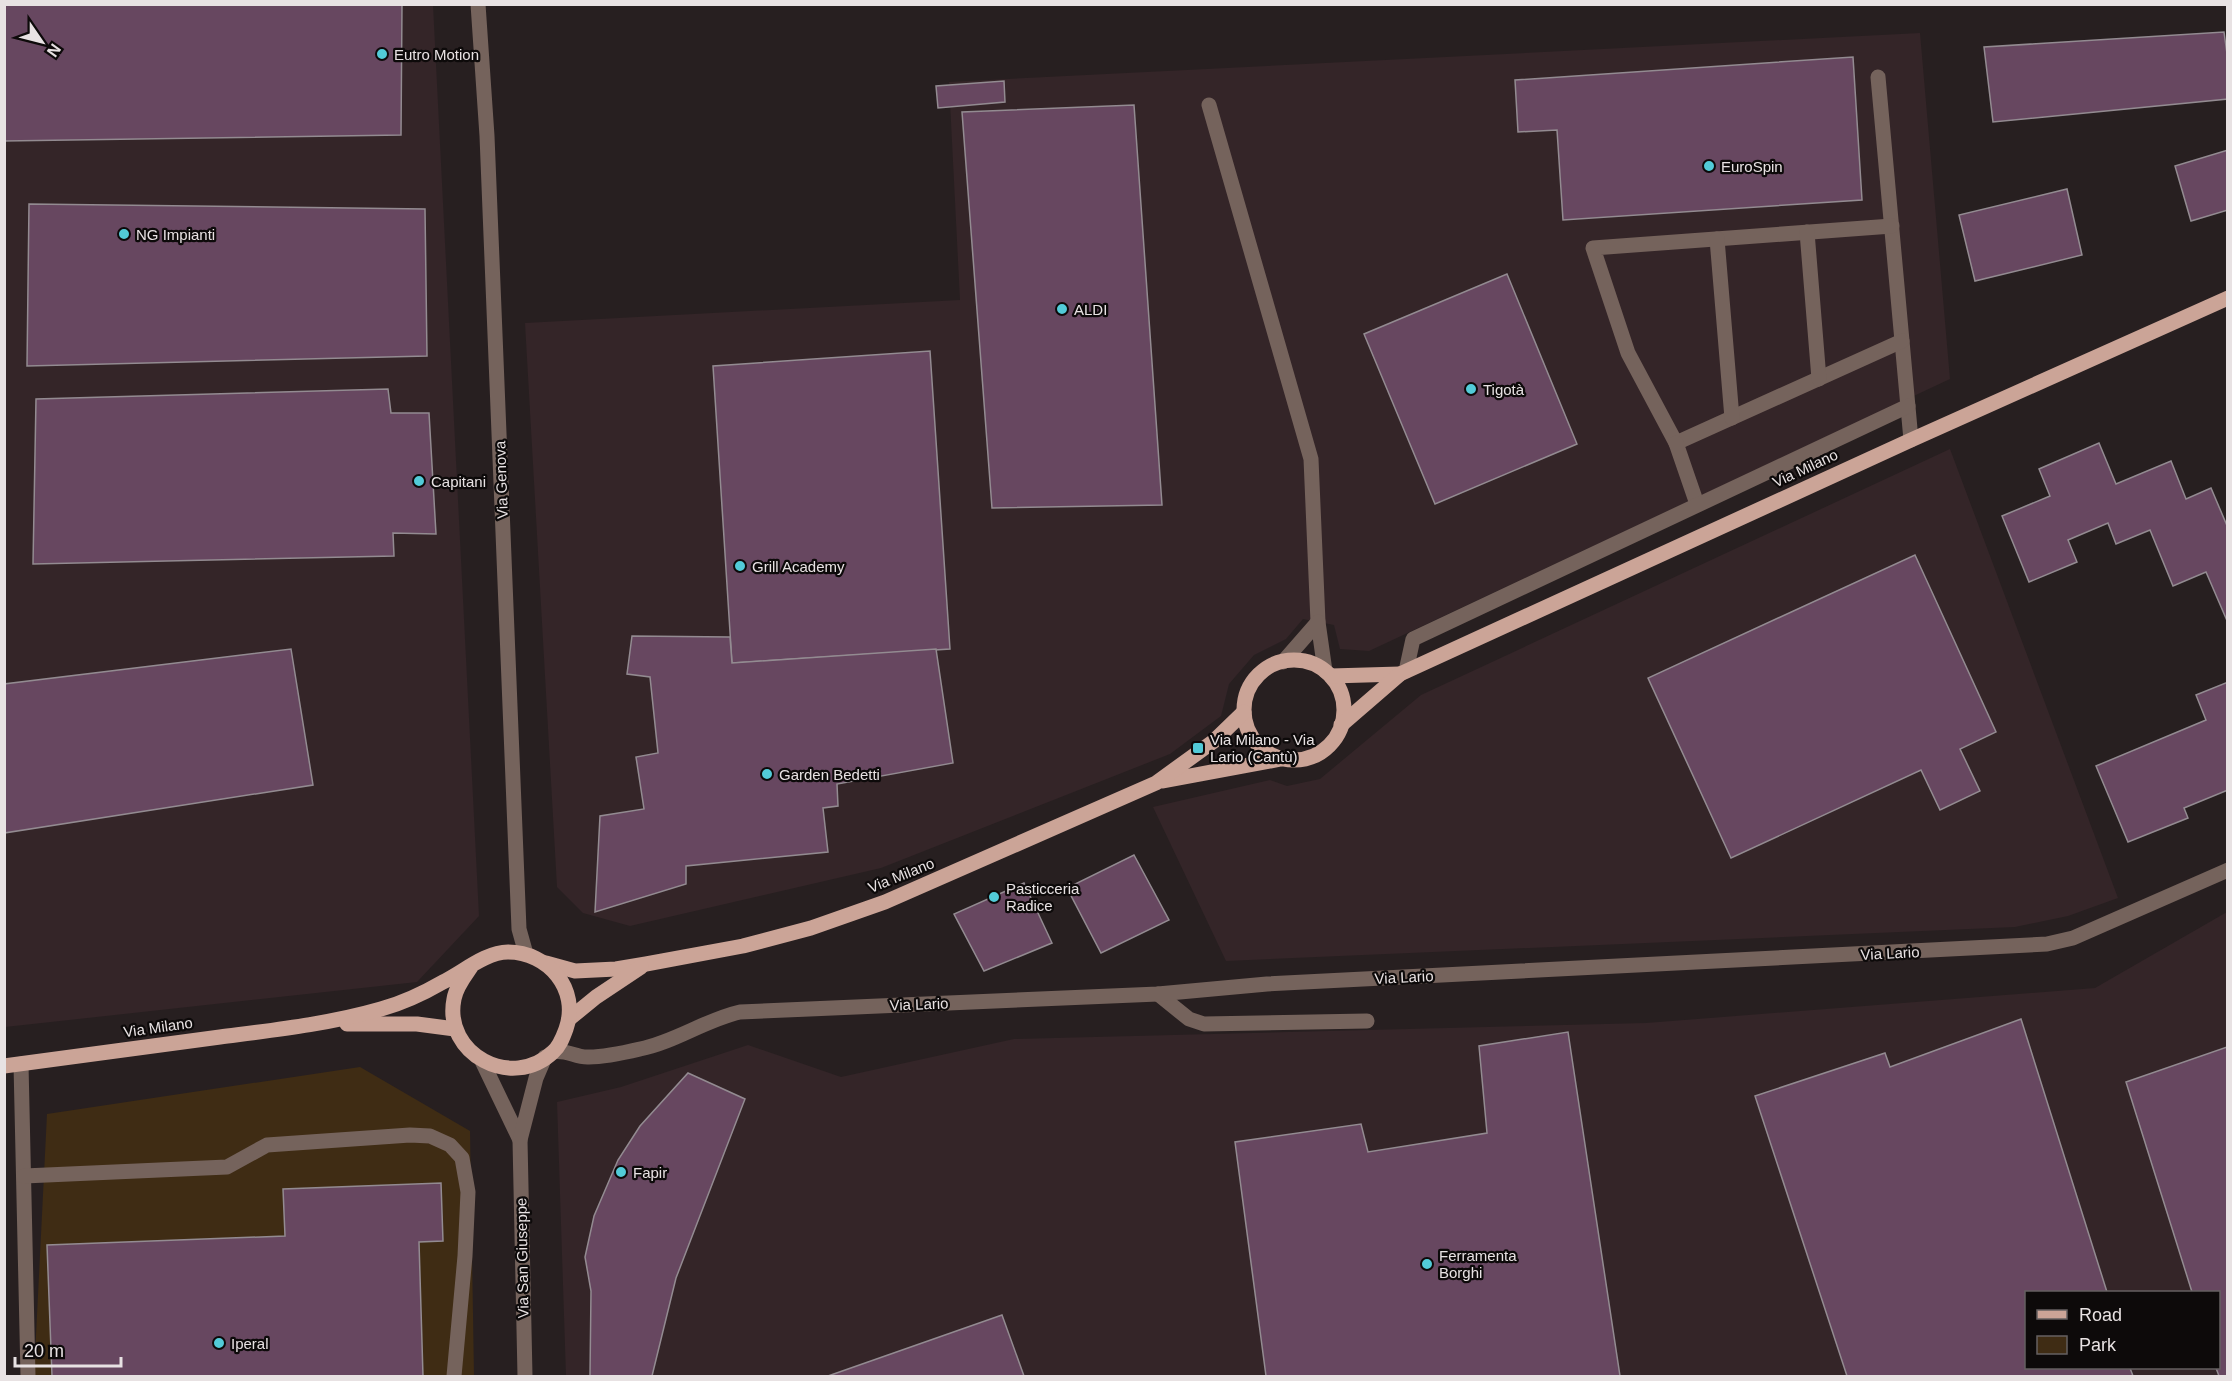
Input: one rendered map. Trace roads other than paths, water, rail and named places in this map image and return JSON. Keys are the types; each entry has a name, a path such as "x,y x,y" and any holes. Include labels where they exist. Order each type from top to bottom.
{"main road":[{"name":"Via Milano","path":"1341,725 1403,673 1911,440 2228,298"},
{"path":"1297,660 1312,664 1328,674 1340,691 1343,708 1341,725 1335,739 1324,750 1311,757 1296,760 1281,759 1267,752 1255,742 1246,728 1244,712 1246,695 1254,680 1267,668 1297,660"},
{"name":"Via Milano","path":"1328,674 1403,673"},
{"name":"Via Milano","path":"546,963 575,971 616,969 646,964 743,946 811,928 885,902 1156,783 1214,741 1244,712"},
{"name":"Via Milano","path":"1156,783 1281,759"},
{"path":"507,952 526,954 546,963 562,981 569,1000 567,1026 561,1041 549,1055 536,1064 509,1070 482,1060 468,1050 455,1029 454,998 460,982 471,967 492,955 507,952"},
{"name":"Via Milano","path":"567,1026 596,997 646,964"},
{"name":"Via Milano","path":"4,1066 317,1024 382,1009 415,996 471,967"},
{"name":"Via Milano","path":"317,1024 395,1023 455,1029"}],"street":[{"name":"Via Genova","path":"478,4 487,136 519,929 507,952"},
{"path":"1878,77 1911,440"},
{"path":"1209,105 1311,459 1318,622 1328,674"},
{"path":"1697,504 1676,443 1628,353 1593,248 1892,226"},
{"path":"1807,232 1819,379"},
{"path":"1717,239 1732,418"},
{"path":"1676,443 1903,344"},
{"path":"1403,673 1413,639 1908,406"},
{"path":"1283,662 1318,622"},
{"name":"Via Lario","path":"549,1055 559,1051 588,1058 642,1049 664,1042 712,1020 740,1012 1158,994 1267,984 2047,944 2082,935 2228,870"},
{"path":"519,929 526,954"},
{"path":"1158,994 1189,1019 1204,1024 1367,1020"},
{"path":"567,1026 566,1041 575,1054"},
{"name":"Via San Giuseppe","path":"525,1377 520,1140 536,1078 549,1055"},
{"name":"Via San Giuseppe","path":"482,1060 520,1140"},
{"path":"21,1064 28,1377"},
{"path":"24,1176 227,1167 267,1145 410,1135 430,1136 450,1145 462,1158 468,1192 465,1256 454,1377"}],"place":[{"name":"Eutro Motion","path":"382,54"},
{"name":"EuroSpin","path":"1709,166"},
{"name":"NG Impianti","path":"124,234"},
{"name":"ALDI","path":"1062,309"},
{"name":"Tigotà","path":"1471,389"},
{"name":"Capitani","path":"419,481"},
{"name":"Grill Academy","path":"740,566"},
{"name":"Via Milano - Via Lario (Cantù)","path":"1198,748"},
{"name":"Garden Bedetti","path":"767,774"},
{"name":"Pasticceria Radice","path":"994,897"},
{"name":"Fapir","path":"621,1172"},
{"name":"Ferramenta Borghi","path":"1427,1264"},
{"name":"Iperal","path":"219,1343"}]}
